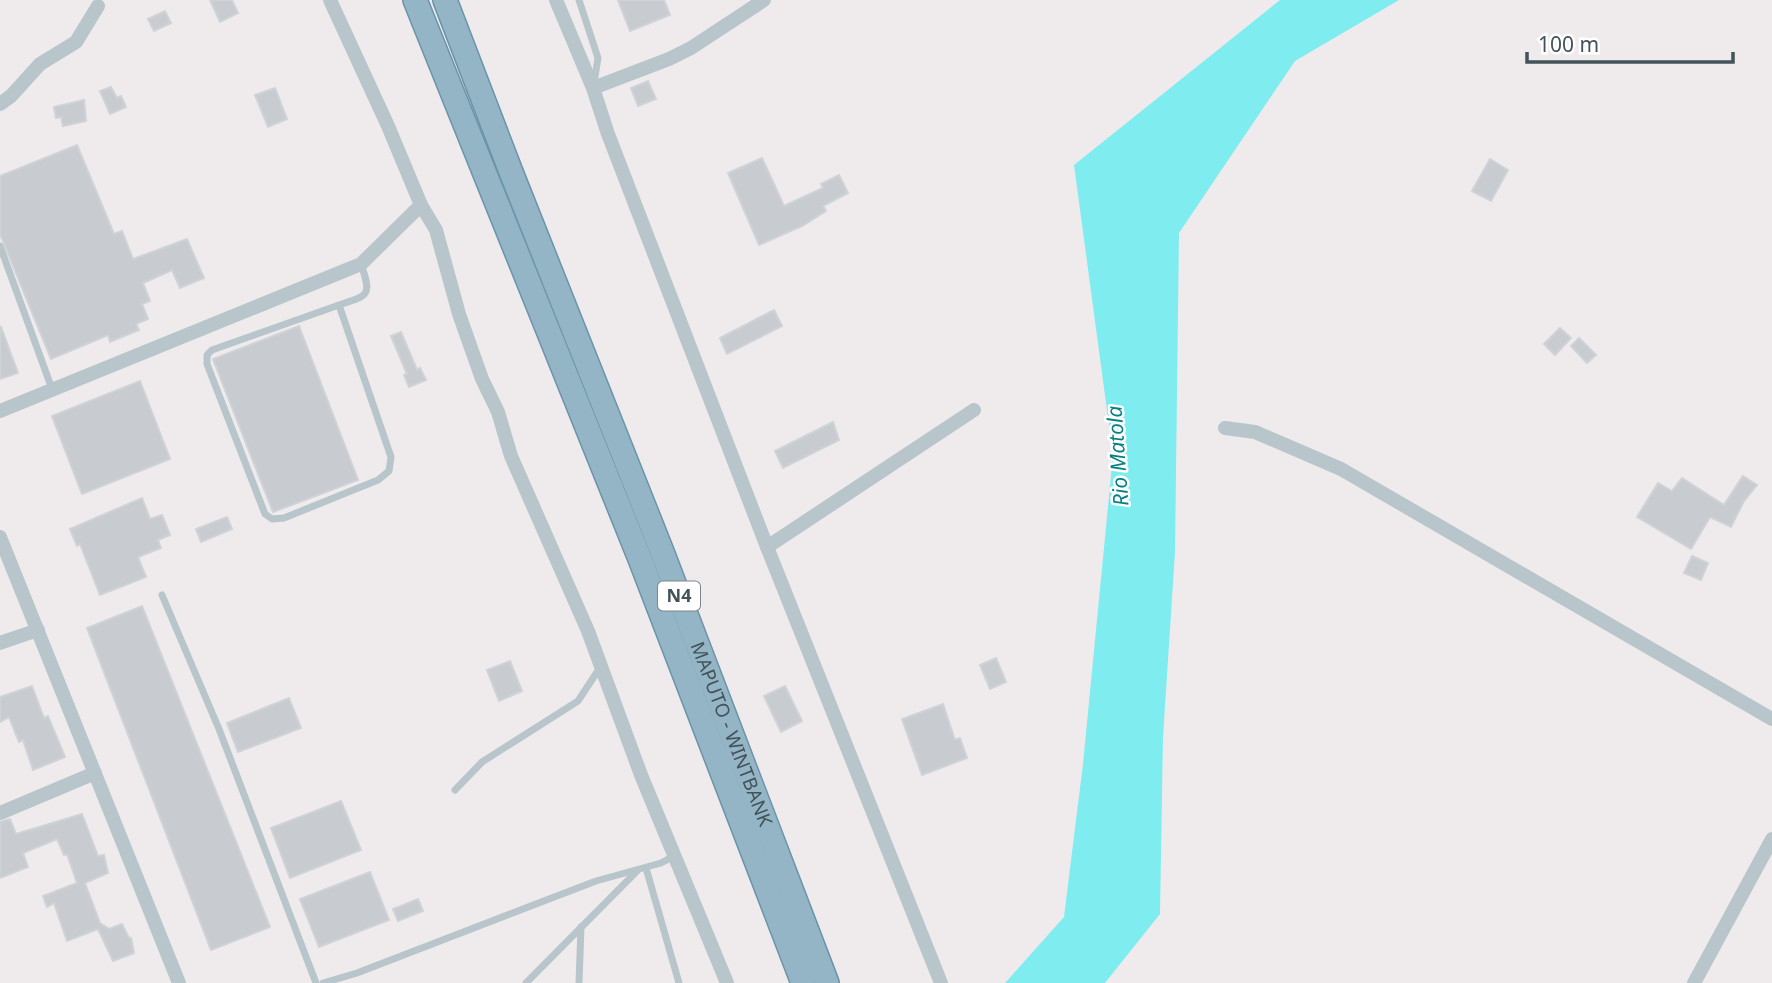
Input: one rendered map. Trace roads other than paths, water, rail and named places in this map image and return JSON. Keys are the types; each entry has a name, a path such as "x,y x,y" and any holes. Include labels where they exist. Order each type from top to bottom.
{"highway":[{"name":"MAPUTO - WINTBANK","path":"415,0 640,559 803,983"},
{"name":"MAPUTO - WINTBANK","path":"446,0 827,983"}],"street":[{"path":"330,0 421,205 436,230 459,314 482,379 498,412 511,456 583,619 641,775 727,983"},
{"path":"556,0 593,88 608,134 767,547 941,983"},
{"path":"593,88 691,48 764,0"},
{"path":"0,104 11,96 40,64 76,42 98,6"},
{"path":"0,411 361,264 421,205"},
{"path":"767,547 974,410"},
{"path":"1225,428 1255,432 1341,469 1772,719"},
{"path":"0,537 179,983"},
{"path":"0,643 38,630"},
{"path":"0,813 95,773"},
{"path":"1694,983 1772,839"}],"lane":[{"path":"579,0 598,58 593,88"},
{"path":"0,246 52,389"},
{"path":"339,304 391,457 389,471 379,480 284,518 272,519 265,514 207,364 207,355 212,351 339,304 364,296 369,286 361,264"},
{"path":"162,595 219,729 316,983"},
{"path":"455,790 482,762 578,701 601,666"},
{"path":"323,983 357,974 596,881 642,869 675,856"},
{"path":"526,983 581,926 642,869"},
{"path":"642,869 679,983"},
{"path":"579,983 581,926"}],"water":[{"name":"Rio Matola","path":"1280,0 1399,0 1295,61 1179,233 1175,552 1163,737 1160,914 1105,983 1005,983 1064,917 1083,764 1113,455 1074,165"}]}
